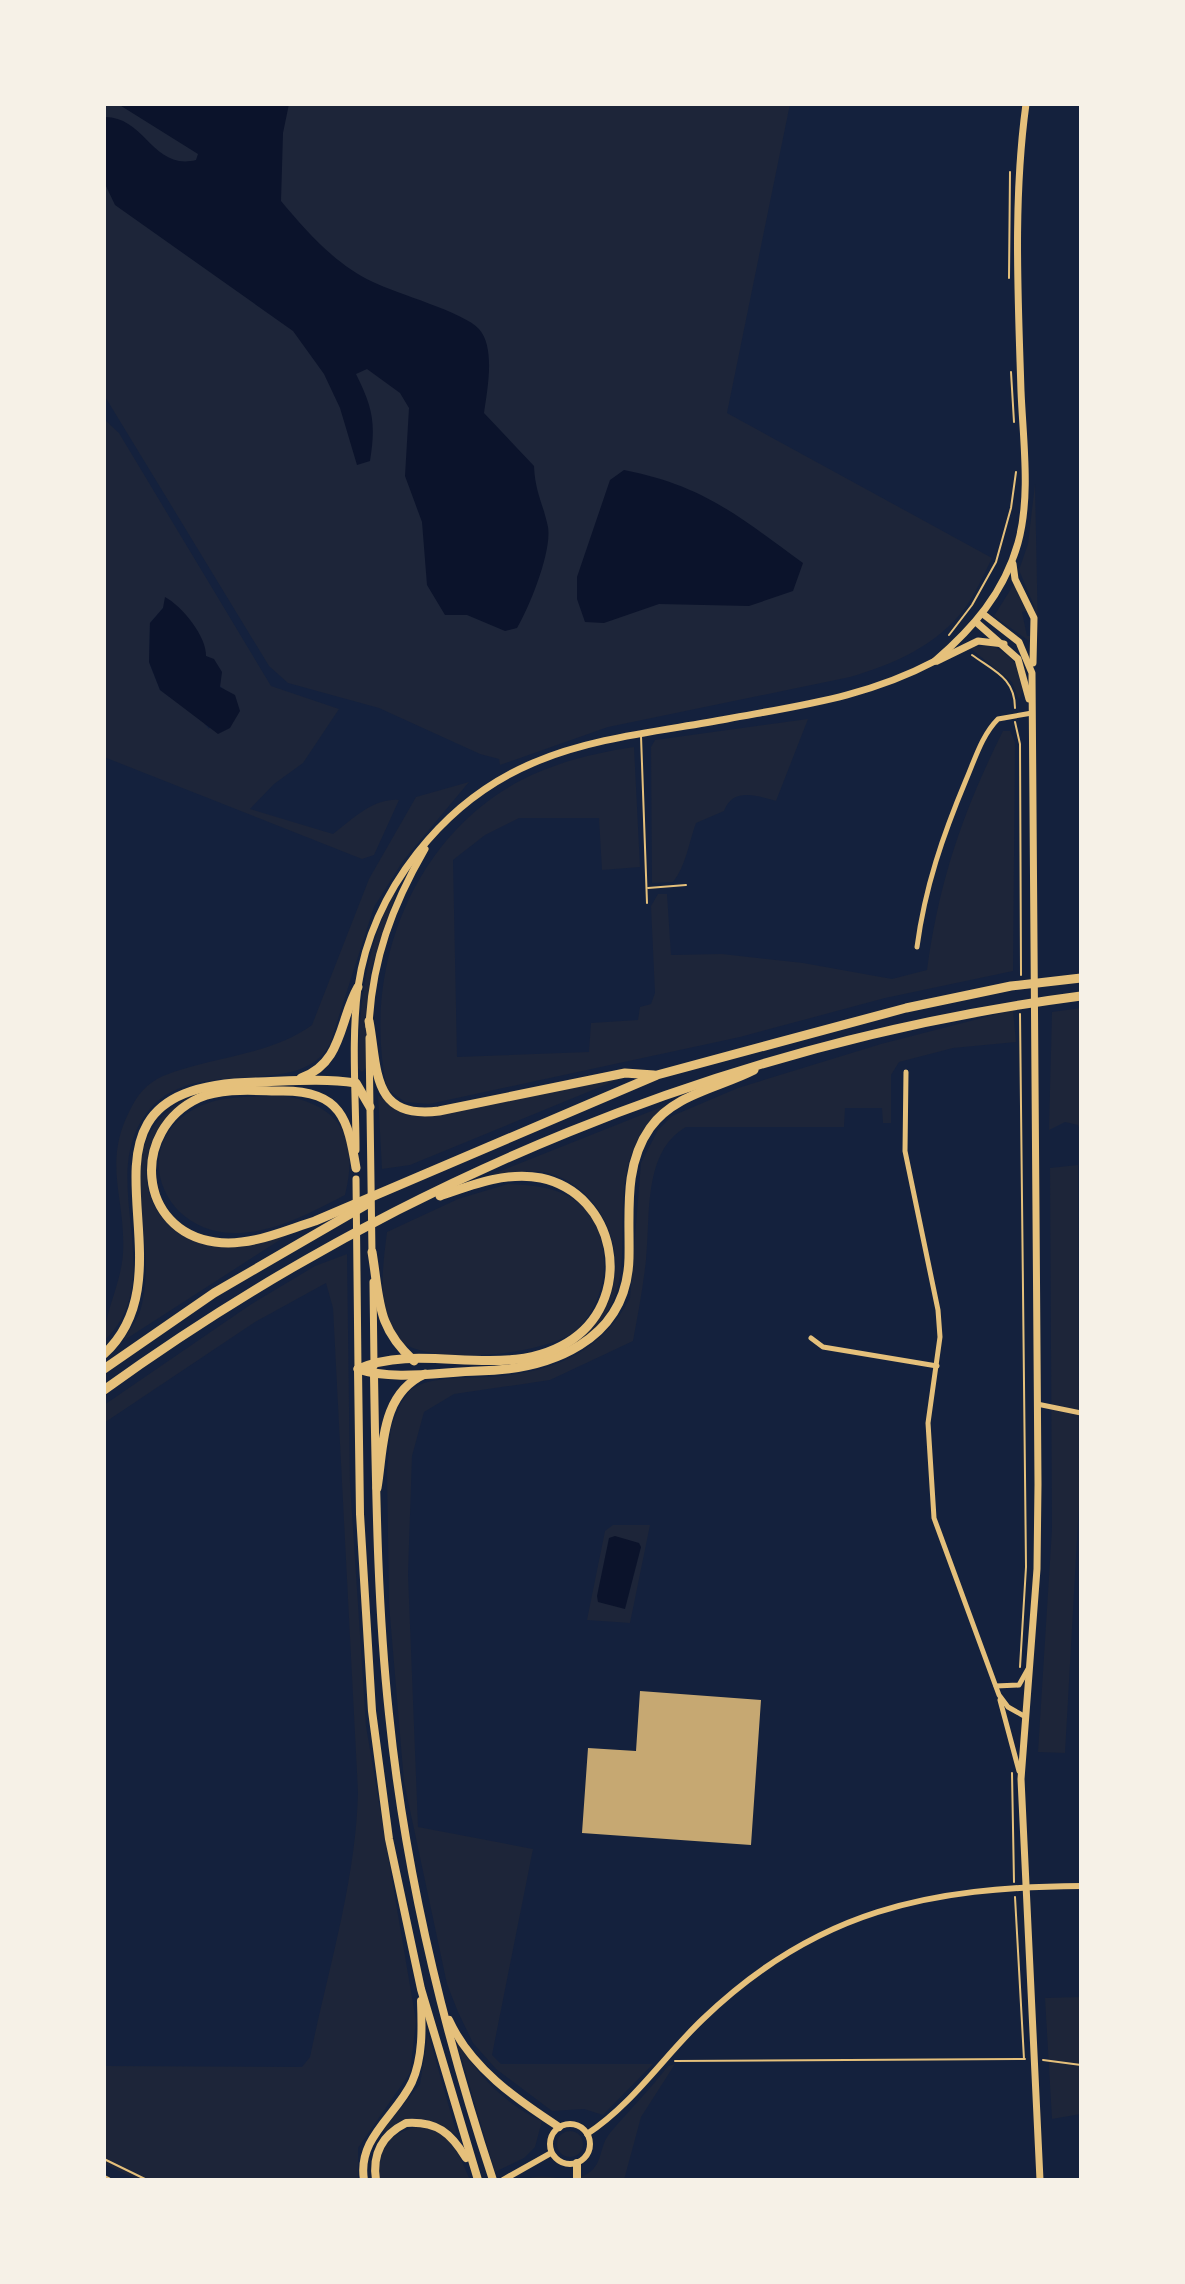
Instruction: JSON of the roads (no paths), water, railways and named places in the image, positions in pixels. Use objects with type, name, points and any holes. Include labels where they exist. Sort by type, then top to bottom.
[{"type":"highway","points":[[356,1173],[351,1132],[337,1107],[319,1096],[289,1091],[221,1092],[185,1106],[171,1115],[160,1132],[152,1150],[150,1168],[159,1203],[171,1218],[198,1237],[228,1243],[263,1238],[315,1221],[657,1075],[906,1008],[1011,986],[1081,978]]},
{"type":"highway","points":[[289,1081],[310,1075],[336,1049],[358,987]]},
{"type":"highway","points":[[104,1390],[234,1300],[390,1215],[508,1157],[583,1125],[660,1095],[777,1059],[932,1020],[1081,996]]},
{"type":"highway","points":[[369,1021],[378,1082],[390,1100],[409,1111],[439,1111],[625,1073],[657,1075]]},
{"type":"highway","points":[[358,1369],[374,1375],[527,1367],[567,1355],[596,1335],[620,1301],[626,1282],[630,1181],[636,1155],[650,1127],[682,1101],[777,1059]]},
{"type":"highway","points":[[104,1354],[124,1331],[138,1301],[142,1258],[134,1171],[146,1129],[158,1111],[196,1089],[223,1083],[289,1081],[356,1083],[370,1107]]},
{"type":"highway","points":[[358,1369],[374,1362],[512,1359],[541,1354],[569,1342],[591,1323],[603,1302],[611,1275],[610,1249],[603,1227],[586,1203],[561,1185],[541,1178],[501,1178],[468,1186],[390,1215]]},
{"type":"highway","points":[[104,1369],[214,1293],[407,1181]]},
{"type":"highway","points":[[372,1252],[386,1327],[393,1342],[414,1361]]},
{"type":"highway","points":[[358,1369],[360,1514],[372,1711],[389,1839],[421,1989],[476,2176]]},
{"type":"highway","points":[[377,1488],[384,1430],[391,1411],[407,1386],[432,1372]]},
{"type":"highway","points":[[374,1375],[388,1713],[399,1794],[435,1981],[465,2094],[493,2180]]},
{"type":"highway","points":[[435,1981],[451,2023],[467,2052],[487,2074],[559,2127]]},
{"type":"highway","points":[[364,2180],[367,2146],[413,2078],[422,2033],[421,1989]]},
{"type":"highway","points":[[376,2180],[376,2153],[386,2137],[406,2123],[431,2123],[445,2130],[476,2176]]},
{"type":"highway","points":[[577,2163],[577,2180]]},
{"type":"main road","points":[[935,661],[983,614],[1013,557],[1023,512],[1017,244],[1026,104]]},
{"type":"main road","points":[[1013,557],[1015,579],[1034,618],[1037,1569],[1021,1779],[1040,2180]]},
{"type":"main road","points":[[983,614],[1019,642],[1032,673]]},
{"type":"main road","points":[[976,622],[1006,645],[1021,666],[1032,713]]},
{"type":"main road","points":[[358,1369],[358,987],[381,910],[398,878],[430,840],[479,795],[533,763],[587,745],[848,698],[905,677],[978,641],[1006,645]]},
{"type":"main road","points":[[374,1375],[369,1021],[373,979],[390,914],[430,840]]},
{"type":"street","points":[[917,947],[922,907],[944,834],[992,726],[1006,715],[1032,713]]},
{"type":"street","points":[[906,1072],[905,1151],[938,1310],[937,1366],[928,1423],[934,1518],[999,1695],[1015,1746],[1021,1779]]},
{"type":"street","points":[[811,1338],[823,1347],[937,1366]]},
{"type":"street","points":[[1037,1404],[1081,1413]]},
{"type":"street","points":[[995,1686],[1019,1685],[1028,1669]]},
{"type":"street","points":[[999,1695],[1008,1707],[1024,1716]]},
{"type":"street","points":[[587,2134],[628,2101],[662,2061],[729,1994],[775,1960],[823,1932],[868,1914],[932,1896],[1015,1887],[1081,1886]]},
{"type":"street","points":[[578,2125],[587,2134],[587,2154],[577,2163],[565,2164],[551,2153],[551,2136],[559,2127],[578,2125]]},
{"type":"street","points":[[504,2179],[551,2153]]},
{"type":"lane","points":[[641,735],[647,903]]},
{"type":"lane","points":[[647,888],[686,885]]}]
